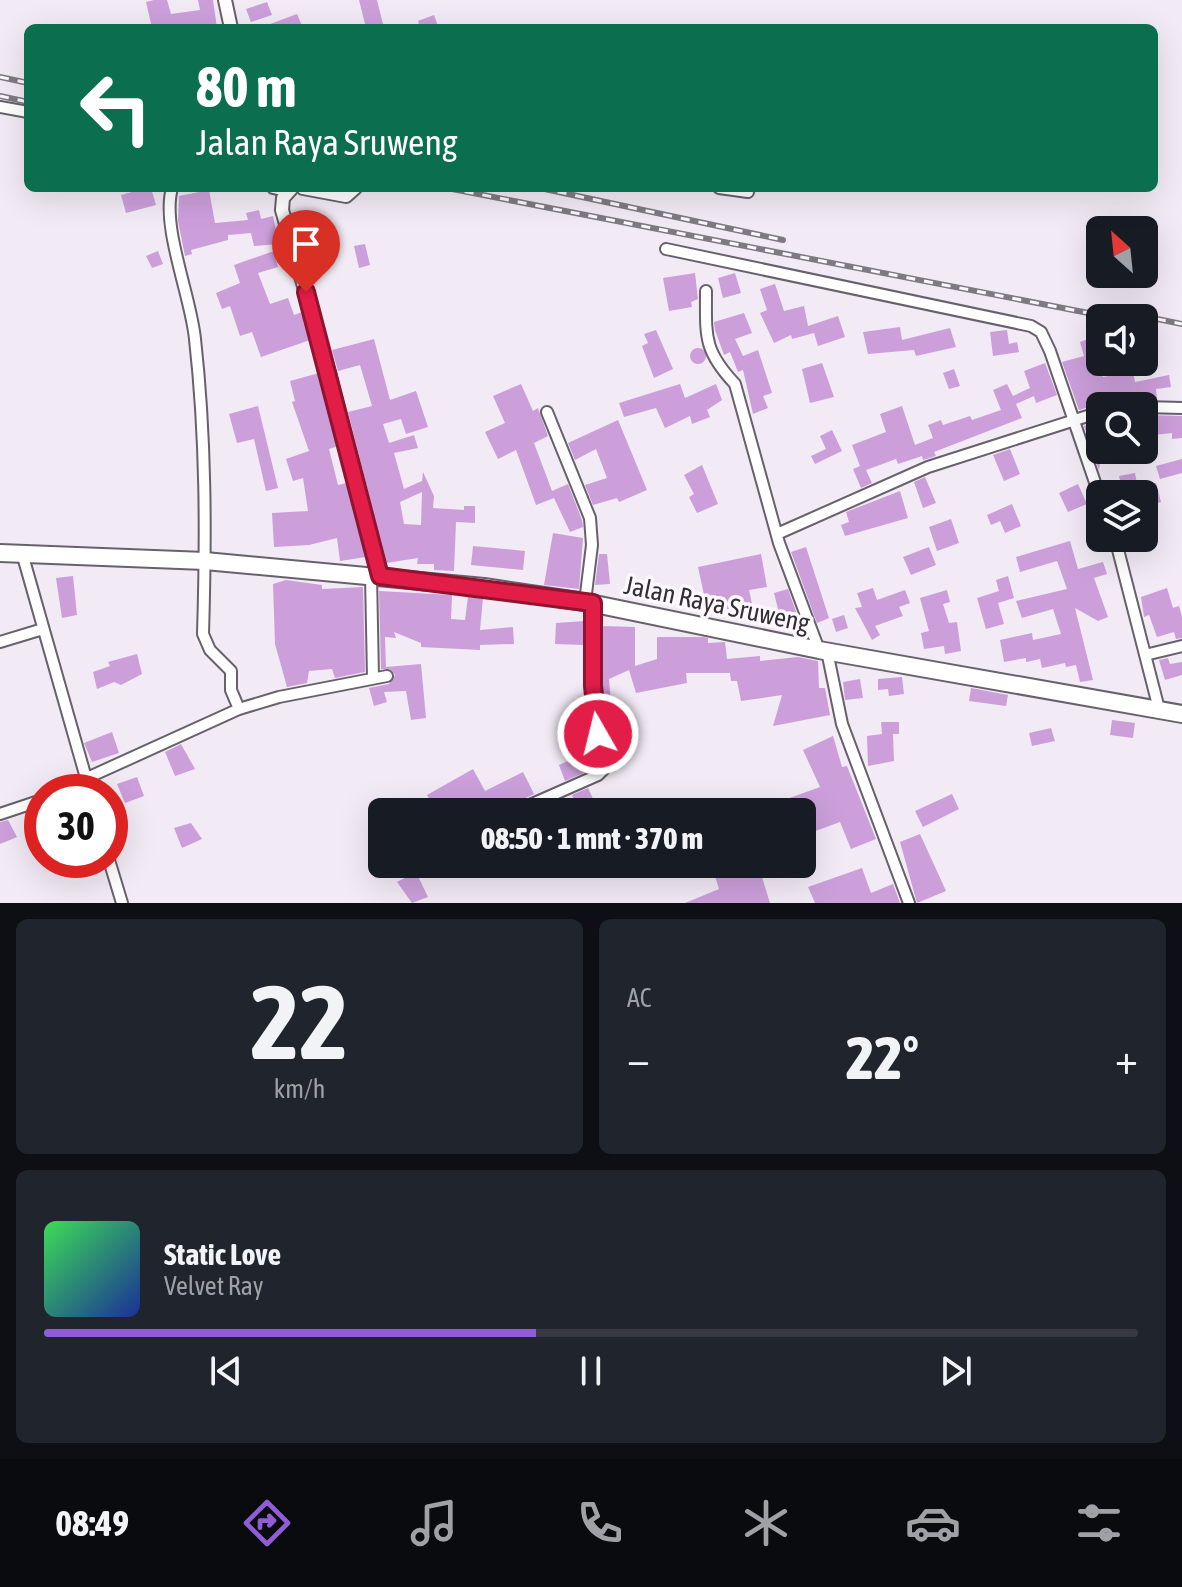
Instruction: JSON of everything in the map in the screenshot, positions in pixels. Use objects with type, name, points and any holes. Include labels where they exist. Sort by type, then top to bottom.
[{"type":"highway","name":"Jalan Raya Sruweng","points":[[0,553],[205,561],[376,576],[589,602],[823,650],[1182,714]]},
{"type":"street","points":[[225,0],[230,24]]},
{"type":"street","points":[[0,107],[24,111]]},
{"type":"street","points":[[171,192],[168,211],[195,336],[206,483],[203,634],[210,650],[231,671],[231,690],[239,709]]},
{"type":"street","points":[[284,192],[282,210],[329,373],[376,576],[373,678]]},
{"type":"street","points":[[324,192],[346,196],[350,192]]},
{"type":"street","points":[[666,249],[1031,326],[1041,332],[1050,351],[1094,480]]},
{"type":"street","points":[[706,291],[704,328],[718,368],[735,384],[777,534],[823,650],[842,724],[909,903]]},
{"type":"street","points":[[1158,407],[1182,408]]},
{"type":"street","points":[[546,798],[598,775],[604,769],[594,710],[589,602],[590,518],[547,412]]},
{"type":"street","points":[[777,534],[928,467],[1086,416]]},
{"type":"street","points":[[1120,552],[1159,709]]},
{"type":"street","points":[[22,553],[85,774]]},
{"type":"street","points":[[0,642],[43,629]]},
{"type":"street","points":[[1145,655],[1182,646]]},
{"type":"street","points":[[110,774],[239,709],[279,697],[387,676]]},
{"type":"street","points":[[0,814],[24,806]]},
{"type":"street","points":[[114,878],[122,903]]},
{"type":"building","points":[[167,0],[171,14],[200,10],[198,0],[213,0],[216,24],[151,24],[146,2]]},
{"type":"building","points":[[359,0],[377,0],[383,24],[365,24]]},
{"type":"building","points":[[267,2],[272,15],[251,22],[246,9]]},
{"type":"building","points":[[297,14],[301,24],[270,24]]},
{"type":"building","points":[[434,15],[437,24],[419,24],[418,21]]},
{"type":"building","points":[[152,192],[156,205],[126,213],[121,195]]},
{"type":"building","points":[[209,192],[215,223],[248,220],[246,213],[259,210],[261,219],[273,216],[279,244],[254,246],[251,233],[228,235],[228,240],[191,250],[192,254],[185,256],[178,221],[179,196]]},
{"type":"building","points":[[365,244],[370,265],[359,268],[354,246]]},
{"type":"building","points":[[158,251],[163,264],[152,268],[146,256]]},
{"type":"building","points":[[274,251],[278,267],[258,273],[270,304],[288,298],[294,315],[302,312],[310,340],[261,357],[252,332],[240,336],[230,306],[222,309],[216,293],[240,283],[234,265]]},
{"type":"building","points":[[695,273],[698,299],[691,302],[692,307],[669,311],[663,278]]},
{"type":"building","points":[[735,273],[741,293],[723,298],[718,278]]},
{"type":"building","points":[[775,284],[784,311],[804,306],[808,326],[838,316],[845,337],[818,346],[814,333],[792,339],[791,335],[774,343],[760,313],[767,310],[760,289]]},
{"type":"building","points":[[744,313],[752,333],[735,339],[743,356],[758,350],[772,393],[763,396],[768,408],[753,414],[743,370],[738,372],[730,352],[724,355],[714,322]]},
{"type":"building","points":[[900,327],[902,340],[950,328],[956,347],[916,356],[914,350],[868,354],[863,332]]},
{"type":"building","points":[[656,330],[673,369],[654,378],[642,346],[648,343],[644,334]]},
{"type":"building","points":[[1007,330],[1009,344],[1017,342],[1019,352],[993,356],[990,332]]},
{"type":"building","points":[[374,339],[390,400],[416,391],[428,427],[406,434],[401,419],[383,424],[389,443],[414,435],[418,448],[394,453],[404,489],[422,481],[423,472],[434,496],[433,508],[464,510],[464,506],[475,506],[475,523],[456,522],[454,571],[434,570],[434,564],[417,564],[418,558],[386,563],[348,412],[372,406],[360,365],[338,371],[332,350]],"holes":[[[422,492],[421,525],[404,524],[400,502]]]},
{"type":"building","points":[[1086,340],[1086,376],[1134,376],[1135,382],[1169,375],[1171,387],[1156,389],[1156,392],[1086,392],[1086,408],[1079,410],[1062,362],[1084,356],[1080,342]]},
{"type":"building","points":[[698,348],[704,350],[704,362],[698,364],[692,362],[690,356],[692,350]]},
{"type":"building","points":[[822,363],[834,397],[810,403],[802,369]]},
{"type":"building","points":[[1045,363],[1057,395],[1036,403],[1034,396],[1016,404],[1022,418],[934,452],[936,456],[923,460],[922,456],[898,464],[896,459],[866,470],[872,483],[861,488],[853,469],[860,466],[852,445],[886,432],[880,414],[902,406],[915,445],[933,438],[928,425],[941,420],[943,425],[970,416],[972,420],[1001,410],[993,390],[1007,384],[1013,396],[1030,388],[1024,371]]},
{"type":"building","points":[[954,369],[960,386],[949,389],[943,373]]},
{"type":"building","points":[[319,373],[338,446],[329,449],[338,485],[347,483],[366,557],[340,561],[337,538],[309,545],[274,547],[272,513],[308,511],[303,478],[293,481],[286,459],[309,451],[292,402],[295,401],[290,381]]},
{"type":"building","points":[[521,384],[533,411],[538,408],[548,436],[534,443],[552,491],[568,484],[582,520],[583,527],[570,532],[554,498],[536,505],[516,450],[498,459],[485,432],[505,423],[493,396]]},
{"type":"building","points":[[680,384],[685,398],[716,384],[722,400],[707,410],[710,417],[692,424],[690,416],[665,428],[656,408],[624,417],[619,403]]},
{"type":"building","points":[[258,406],[278,488],[266,491],[254,439],[237,443],[229,414]]},
{"type":"building","points":[[1158,415],[1182,416],[1182,438],[1172,439],[1172,433],[1158,434]]},
{"type":"building","points":[[618,420],[647,490],[619,502],[617,498],[593,505],[585,485],[607,478],[596,449],[575,460],[568,443]]},
{"type":"building","points":[[832,430],[842,451],[815,464],[811,456],[826,449],[820,436]]},
{"type":"building","points":[[1010,449],[1020,474],[1004,481],[993,455]]},
{"type":"building","points":[[1182,459],[1182,473],[1160,479],[1156,466]]},
{"type":"building","points":[[702,465],[718,504],[697,513],[689,497],[694,494],[684,475]]},
{"type":"building","points":[[1135,473],[1136,480],[1120,480],[1119,476]]},
{"type":"building","points":[[925,477],[936,503],[923,508],[914,482]]},
{"type":"building","points":[[1078,484],[1086,504],[1068,512],[1059,493]]},
{"type":"building","points":[[900,491],[908,518],[845,536],[841,525],[849,522],[846,512]]},
{"type":"building","points":[[1012,504],[1021,526],[1005,533],[1000,521],[991,525],[987,515]]},
{"type":"building","points":[[951,519],[959,543],[937,551],[929,527]]},
{"type":"building","points":[[553,533],[583,538],[579,589],[544,585]]},
{"type":"building","points":[[1070,541],[1078,569],[1103,562],[1107,574],[1094,578],[1108,617],[1098,621],[1075,608],[1093,680],[1080,682],[1076,665],[1066,667],[1065,663],[1042,668],[1040,659],[1026,662],[1026,658],[1004,662],[1000,640],[1032,633],[1033,640],[1061,634],[1053,609],[1022,618],[1016,601],[1067,589],[1057,561],[1020,572],[1016,557]]},
{"type":"building","points":[[473,546],[525,551],[523,570],[471,565]]},
{"type":"building","points":[[806,547],[829,618],[817,623],[791,552]]},
{"type":"building","points":[[929,547],[936,565],[911,575],[903,557]]},
{"type":"building","points":[[599,554],[607,554],[610,584],[595,585]]},
{"type":"building","points":[[761,554],[767,587],[749,590],[752,604],[708,613],[698,567]]},
{"type":"building","points":[[73,576],[77,615],[62,618],[56,578]]},
{"type":"building","points":[[1008,576],[1014,598],[998,603],[1004,624],[986,629],[977,598],[999,591],[996,580]]},
{"type":"building","points":[[286,580],[322,585],[322,589],[363,587],[365,672],[335,678],[332,669],[309,671],[307,683],[287,687],[275,644],[273,584]]},
{"type":"building","points":[[873,588],[877,600],[905,590],[910,603],[899,607],[903,616],[875,626],[880,635],[872,640],[855,608],[862,607],[857,593]]},
{"type":"building","points":[[1167,588],[1173,608],[1179,606],[1182,638],[1176,639],[1174,632],[1157,637],[1149,615],[1144,617],[1141,597]]},
{"type":"building","points":[[788,589],[799,620],[782,625],[774,593]]},
{"type":"building","points":[[947,590],[950,602],[943,604],[949,623],[957,622],[961,651],[945,654],[944,646],[924,649],[921,633],[929,631],[920,598]]},
{"type":"building","points":[[379,591],[452,595],[451,619],[465,620],[468,597],[483,598],[480,630],[513,627],[514,644],[480,645],[480,650],[421,647],[421,643],[394,632],[396,638],[385,637],[386,667],[421,664],[426,718],[411,720],[406,691],[384,692],[387,702],[374,706],[369,688],[389,684],[395,675],[390,669],[381,669]]},
{"type":"building","points":[[844,615],[848,628],[836,632],[832,619]]},
{"type":"building","points":[[585,621],[585,645],[555,644],[556,623]]},
{"type":"building","points":[[601,626],[635,627],[635,666],[657,659],[657,637],[703,637],[708,638],[708,643],[725,642],[727,659],[760,656],[760,661],[798,657],[818,661],[819,688],[825,688],[830,715],[773,726],[782,695],[741,701],[737,681],[731,681],[730,673],[686,673],[687,683],[636,693],[629,670],[609,679],[612,715],[603,716]]},
{"type":"building","points":[[137,654],[142,674],[121,685],[114,682],[97,689],[93,672],[110,666],[108,662]]},
{"type":"building","points":[[1168,658],[1170,664],[1182,662],[1182,675],[1165,680],[1159,660]]},
{"type":"building","points":[[902,677],[904,694],[889,696],[888,689],[878,690],[878,679]]},
{"type":"building","points":[[860,679],[863,698],[845,700],[843,682]]},
{"type":"building","points":[[971,688],[1008,695],[1006,706],[969,701]]},
{"type":"building","points":[[1112,720],[1135,723],[1133,738],[1110,735]]},
{"type":"building","points":[[881,722],[899,722],[899,734],[893,734],[894,761],[868,766],[867,736],[882,734]]},
{"type":"building","points":[[1051,728],[1055,741],[1032,746],[1029,733]]},
{"type":"building","points":[[112,732],[119,753],[92,762],[84,743]]},
{"type":"building","points":[[590,732],[594,755],[581,758],[586,772],[565,781],[559,765],[568,761],[565,750],[579,746],[576,735]]},
{"type":"building","points":[[833,736],[842,767],[847,766],[876,839],[851,849],[840,822],[816,831],[816,798],[790,798],[820,787],[803,750]]},
{"type":"building","points":[[181,744],[195,769],[175,776],[165,752]]},
{"type":"building","points":[[473,769],[485,791],[523,772],[534,794],[526,798],[429,798],[427,795]]},
{"type":"building","points":[[137,777],[144,796],[128,802],[128,780]]},
{"type":"building","points":[[588,788],[593,798],[573,798],[572,795]]},
{"type":"building","points":[[952,794],[959,809],[923,827],[915,811]]},
{"type":"building","points":[[8,820],[17,837],[0,844],[0,822]]},
{"type":"building","points":[[191,823],[202,839],[182,848],[174,828]]},
{"type":"building","points":[[920,834],[946,891],[917,903],[900,842]]},
{"type":"building","points":[[862,868],[871,893],[893,884],[900,903],[815,903],[808,887]]},
{"type":"building","points":[[405,878],[419,878],[428,897],[412,903],[397,882]]},
{"type":"building","points":[[716,878],[762,878],[770,903],[685,903],[719,889]]},
{"type":"railway","points":[[0,77],[24,82]]},
{"type":"railway","points":[[0,96],[24,101]]},
{"type":"railway","points":[[468,192],[1086,313]]},
{"type":"railway","points":[[559,192],[783,240]]},
{"type":"railway","points":[[1158,319],[1182,324]]},
{"type":"route","points":[[306,292],[380,576],[593,603],[591,652],[598,734]]}]
